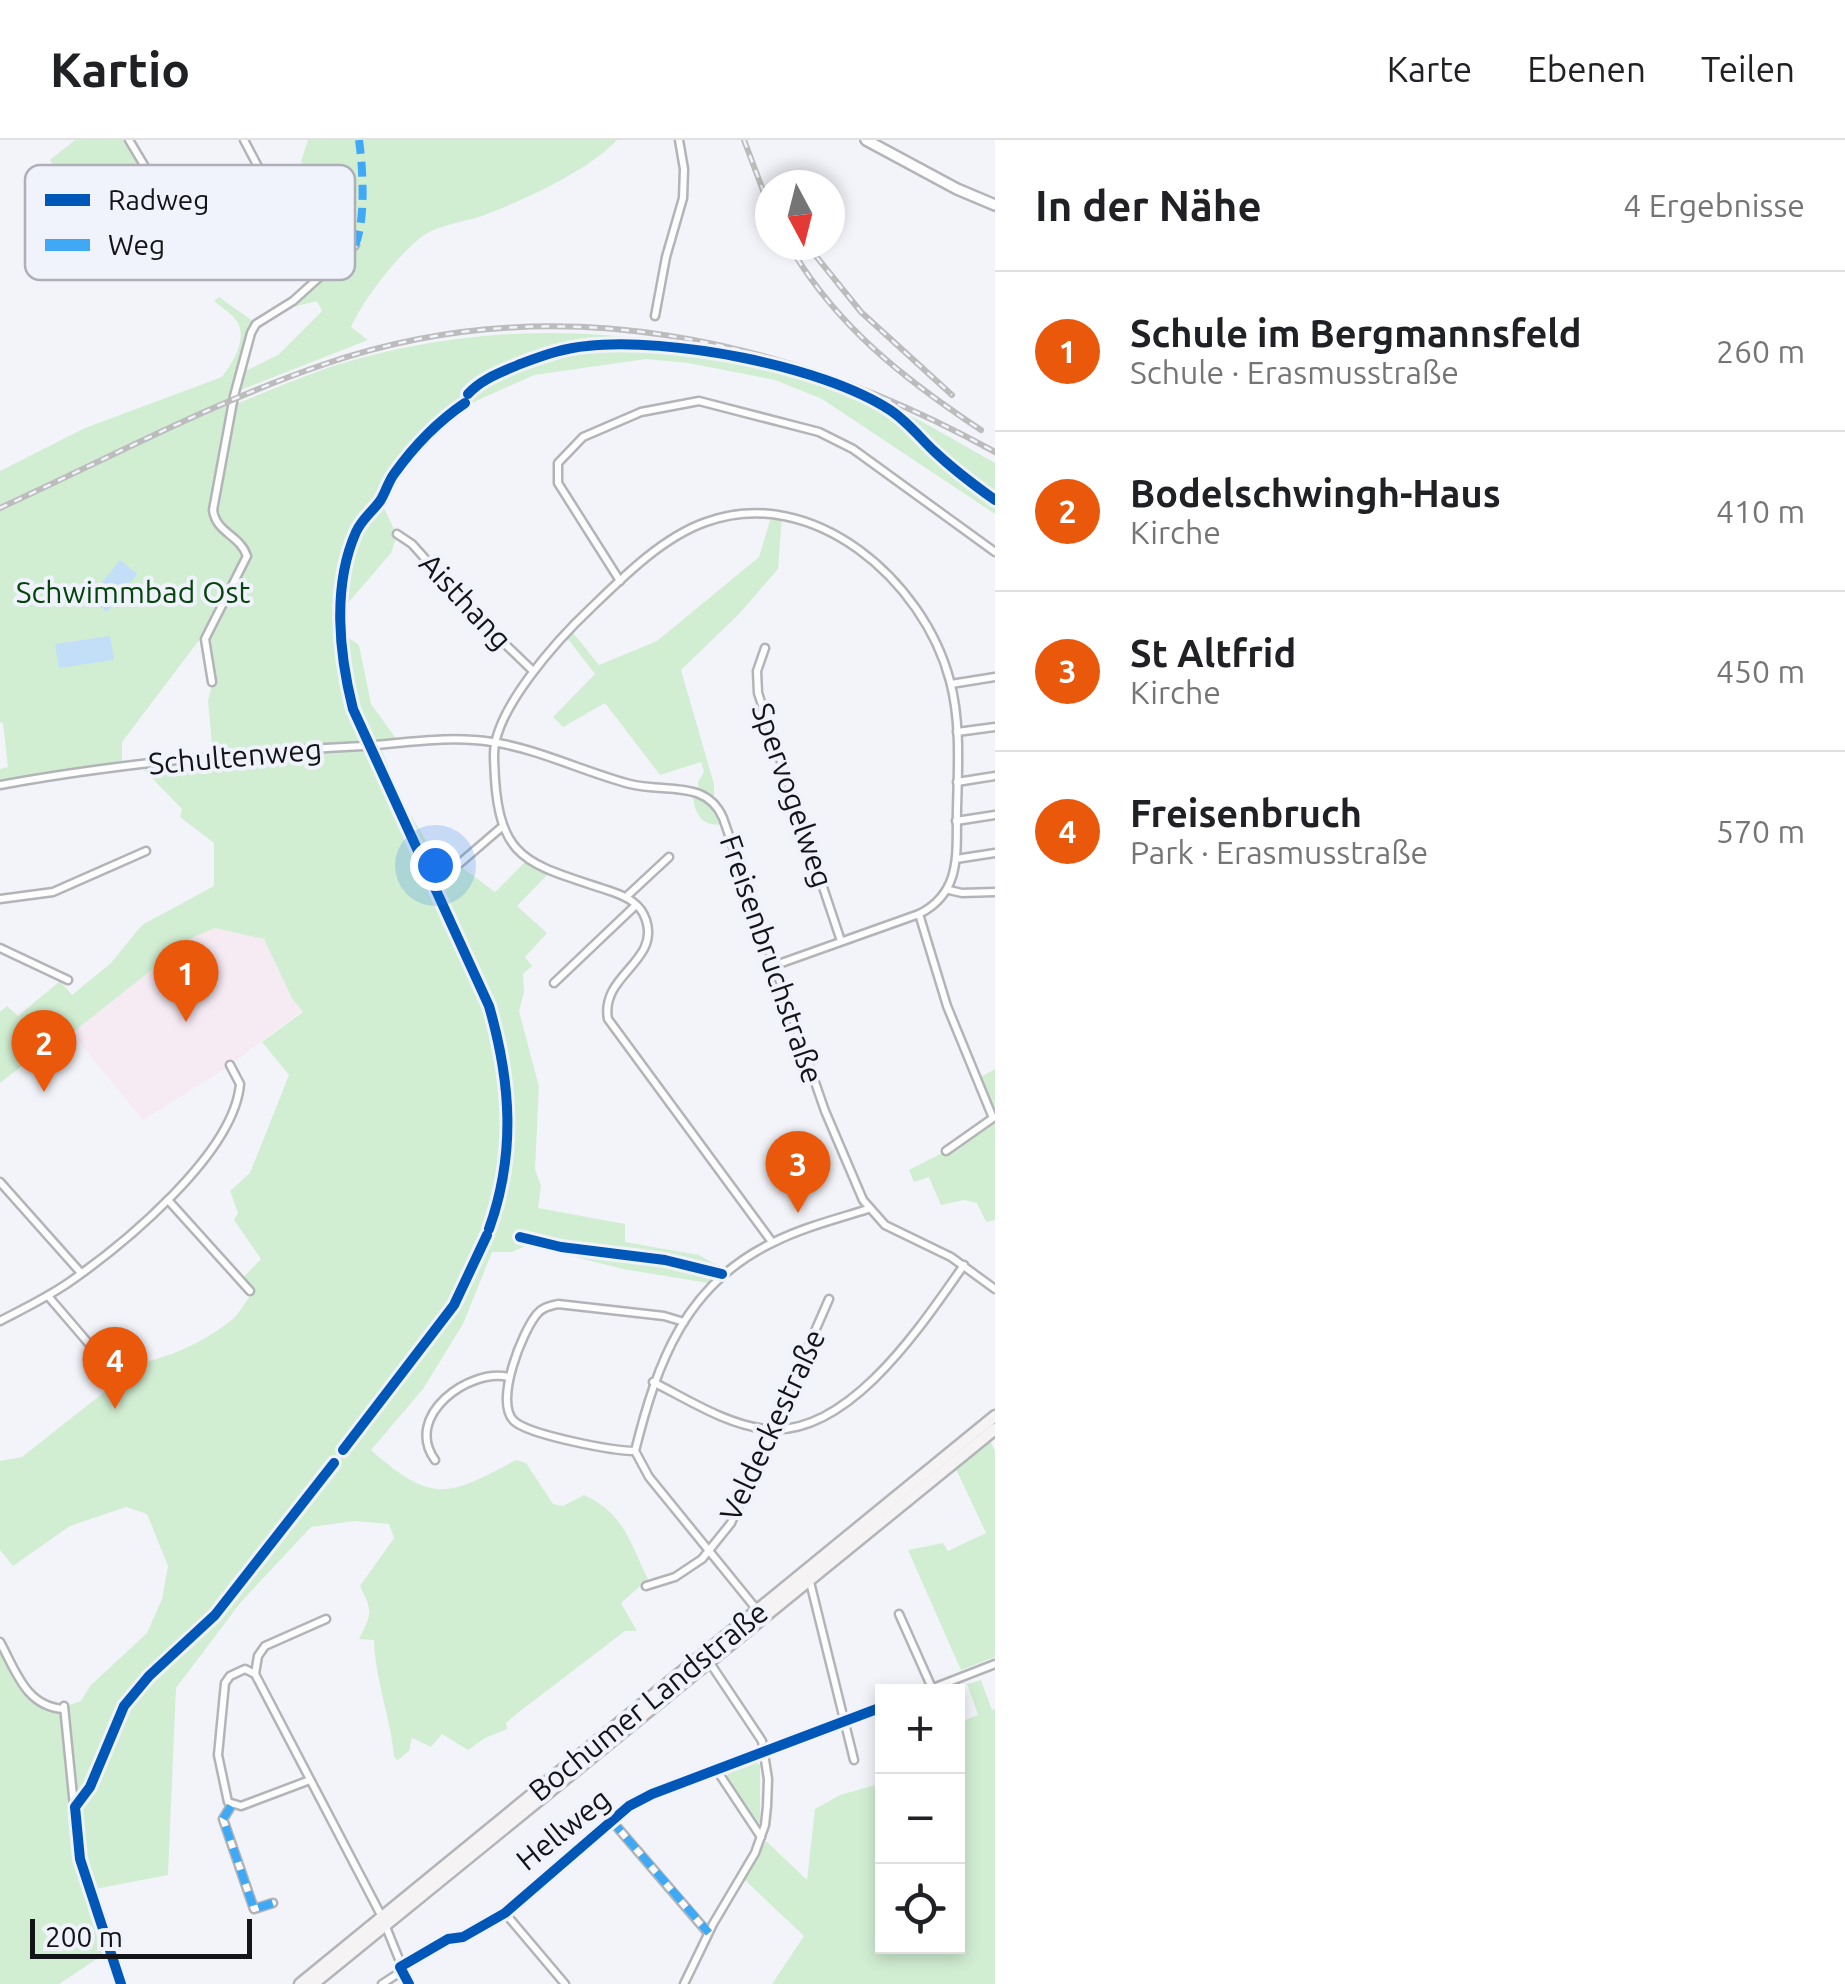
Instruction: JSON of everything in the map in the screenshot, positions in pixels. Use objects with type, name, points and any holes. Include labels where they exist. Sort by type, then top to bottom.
[{"type":"main road","name":"Bochumer Landstraße","points":[[707,1658],[758,1611],[995,1416]]},
{"type":"main road","name":"Bochumer Landstraße","points":[[300,1984],[384,1921],[707,1658],[810,1581],[995,1429]]},
{"type":"main road","name":"Bochumer Landstraße","points":[[314,1984],[384,1921]]},
{"type":"street","points":[[129,140],[144,165]]},
{"type":"street","points":[[244,140],[257,165]]},
{"type":"street","points":[[655,316],[666,256],[683,198],[679,140]]},
{"type":"street","points":[[866,140],[995,205]]},
{"type":"street","points":[[212,682],[205,638],[247,556],[242,544],[218,525],[214,510],[234,396],[256,324],[294,301],[315,280]]},
{"type":"street","points":[[620,580],[560,488],[558,463],[576,441],[610,422],[689,401],[716,403],[830,436],[864,456],[995,552]]},
{"type":"street","points":[[772,1242],[684,1118],[610,1024],[608,994],[647,944],[647,922],[636,904],[625,897],[536,866],[517,851],[503,826],[494,758],[495,742],[534,670],[620,580],[704,522],[756,512],[797,518],[834,533],[887,575],[927,624],[951,684],[956,732],[956,859],[948,890],[919,914],[773,966]]},
{"type":"street","name":"Aisthang","points":[[398,534],[534,670]]},
{"type":"street","name":"Spervogelweg","points":[[765,648],[756,671],[758,693],[841,941]]},
{"type":"street","points":[[951,684],[995,678]]},
{"type":"street","points":[[956,732],[995,727]]},
{"type":"street","name":"Schultenweg","points":[[0,785],[237,752],[453,740],[495,742],[628,783],[704,794]]},
{"type":"street","points":[[957,782],[995,776]]},
{"type":"street","name":"Freisenbruchstraße","points":[[704,794],[717,805],[723,818],[830,1126],[868,1209]]},
{"type":"street","points":[[956,821],[995,815]]},
{"type":"street","points":[[460,862],[503,826]]},
{"type":"street","points":[[0,899],[54,892],[146,852]]},
{"type":"street","points":[[956,859],[995,853]]},
{"type":"street","points":[[625,897],[669,857]]},
{"type":"street","points":[[948,890],[962,894],[995,892]]},
{"type":"street","points":[[554,982],[636,904]]},
{"type":"street","points":[[919,914],[947,1006],[993,1118],[946,1151]]},
{"type":"street","points":[[0,948],[68,980]]},
{"type":"street","points":[[0,1320],[81,1274],[168,1200],[216,1142],[231,1116],[240,1084],[230,1065]]},
{"type":"street","points":[[0,1182],[81,1274]]},
{"type":"street","points":[[168,1200],[250,1291]]},
{"type":"street","points":[[758,1611],[650,1477],[635,1451],[653,1382],[684,1322],[721,1276],[772,1242],[868,1209],[885,1225],[964,1265],[995,1290]]},
{"type":"street","points":[[653,1382],[716,1412],[771,1430],[799,1426],[826,1414],[881,1374],[908,1344],[964,1265]]},
{"type":"street","points":[[48,1296],[114,1373],[119,1376],[141,1357]]},
{"type":"street","name":"Veldeckestraße","points":[[646,1586],[675,1576],[702,1558],[736,1514],[828,1299]]},
{"type":"street","points":[[635,1451],[595,1447],[522,1426],[506,1408],[508,1377],[532,1321],[544,1307],[558,1304],[664,1316],[684,1322]]},
{"type":"street","points":[[436,1460],[430,1454],[428,1428],[438,1404],[448,1394],[489,1377],[508,1377]]},
{"type":"street","points":[[810,1581],[854,1760]]},
{"type":"street","points":[[899,1614],[925,1684]]},
{"type":"street","points":[[254,1674],[265,1646],[326,1619]]},
{"type":"street","points":[[0,1642],[29,1694],[46,1706],[64,1707],[80,1856],[121,1984]]},
{"type":"street","points":[[684,1984],[761,1837],[768,1779],[757,1730],[707,1658]]},
{"type":"street","points":[[943,1684],[995,1664]]},
{"type":"street","points":[[232,1806],[218,1763],[226,1683],[239,1670],[246,1669],[254,1674],[384,1921],[409,1984]]},
{"type":"street","name":"Hellweg","points":[[382,1984],[448,1939],[463,1936],[505,1913],[629,1806],[875,1710]]},
{"type":"street","points":[[716,1769],[761,1837]]},
{"type":"street","points":[[232,1806],[310,1780]]},
{"type":"street","points":[[232,1806],[223,1820],[254,1909],[273,1902]]},
{"type":"street","points":[[611,1820],[708,1933]]},
{"type":"street","points":[[505,1913],[564,1984]]},
{"type":"shaded area","points":[[215,928],[264,939],[302,1011],[228,1067],[143,1120],[72,1033],[192,938]]},
{"type":"green space","points":[[75,140],[123,140],[138,165],[54,165],[50,160]]},
{"type":"green space","points":[[308,140],[617,140],[589,163],[535,194],[429,232],[413,244],[373,291],[351,327],[368,340],[238,391],[243,372],[278,355],[322,311],[317,301],[281,310],[308,294],[306,280],[355,280],[355,165],[303,165],[301,161]]},
{"type":"green space","name":"Schwimmbad Ost","points":[[219,297],[257,324],[247,336],[233,414],[236,404],[311,374],[423,344],[553,333],[682,344],[810,376],[920,420],[995,463],[995,514],[822,399],[775,380],[646,359],[534,375],[476,401],[434,432],[429,429],[371,508],[381,502],[397,535],[391,553],[348,603],[347,637],[359,645],[371,704],[400,744],[380,745],[400,797],[447,876],[459,865],[495,892],[527,860],[550,872],[517,906],[547,933],[525,957],[532,966],[523,974],[524,993],[519,1011],[539,1087],[535,1169],[541,1186],[538,1208],[625,1224],[625,1242],[699,1255],[727,1271],[714,1284],[623,1269],[528,1245],[512,1252],[492,1252],[463,1324],[423,1389],[371,1450],[425,1487],[441,1489],[473,1482],[516,1460],[526,1463],[553,1504],[563,1506],[584,1495],[597,1502],[617,1519],[648,1579],[621,1603],[637,1631],[625,1631],[519,1712],[506,1723],[507,1729],[468,1750],[442,1734],[431,1747],[412,1738],[409,1751],[398,1760],[394,1757],[374,1640],[359,1639],[369,1612],[360,1586],[394,1538],[389,1524],[354,1521],[311,1527],[241,1602],[176,1688],[168,1875],[90,1890],[107,1952],[59,1984],[0,1984],[0,1637],[21,1677],[37,1697],[66,1706],[81,1701],[90,1686],[147,1633],[162,1599],[168,1566],[147,1514],[126,1507],[70,1526],[13,1566],[0,1550],[0,1461],[22,1457],[141,1363],[178,1351],[213,1333],[234,1318],[253,1292],[243,1278],[261,1259],[234,1220],[238,1213],[230,1191],[250,1173],[289,1075],[262,1042],[303,1012],[292,998],[264,939],[215,928],[192,938],[72,1033],[59,1037],[0,1083],[0,1012],[7,1006],[18,1016],[60,981],[72,995],[111,963],[142,925],[214,886],[214,843],[180,817],[182,809],[144,770],[213,755],[208,701],[214,676],[209,635],[200,639],[122,742],[122,767],[0,785],[0,769],[8,767],[0,722],[0,471],[85,428],[222,377],[234,359],[241,337],[236,320],[214,301]]},
{"type":"green space","points":[[772,514],[782,515],[778,569],[739,614],[681,670],[714,784],[714,801],[725,823],[710,824],[700,818],[693,799],[693,791],[699,792],[698,782],[704,772],[701,762],[660,775],[605,703],[563,727],[553,717],[595,674],[564,634],[570,629],[599,665],[657,641],[759,557]]},
{"type":"green space","points":[[995,1069],[995,1220],[986,1222],[977,1203],[964,1200],[941,1205],[929,1177],[914,1182],[909,1170],[993,1119],[977,1079]]},
{"type":"green space","points":[[990,1441],[995,1451],[995,1657],[961,1670],[908,1550],[943,1543],[948,1551],[986,1533],[956,1469]]},
{"type":"green space","points":[[981,1680],[992,1710],[995,1709],[995,1984],[772,1984],[804,1936],[745,1880],[766,1841],[807,1880],[815,1809],[840,1795],[875,1785],[875,1954],[965,1954],[965,1720],[978,1715],[967,1684]]},
{"type":"green space","points":[[755,1762],[760,1765],[760,1822],[755,1823],[727,1780],[728,1772]]},
{"type":"water","points":[[120,560],[137,574],[107,612],[90,598]]},
{"type":"water","points":[[110,636],[114,660],[59,668],[55,644]]},
{"type":"railway","points":[[744,140],[755,170]]},
{"type":"railway","points":[[799,260],[828,301],[874,349],[981,430]]},
{"type":"railway","points":[[819,260],[861,312],[952,395]]},
{"type":"railway","points":[[0,508],[201,413],[283,379],[411,340],[498,328],[583,327],[669,336],[753,353],[835,379],[916,412],[995,452]]},
{"type":"marked path","points":[[355,245],[362,209],[359,140]]},
{"type":"marked path","points":[[231,1806],[223,1819],[254,1909],[273,1903]]},
{"type":"marked path","points":[[611,1820],[709,1933]]},
{"type":"cycle path","points":[[468,394],[485,380],[520,364],[578,347],[659,346],[743,358],[825,380],[890,410],[949,465],[995,500]]},
{"type":"cycle path","points":[[465,403],[410,454],[358,527],[343,575],[340,620],[353,709],[489,1006],[496,1034],[506,1090],[507,1146],[489,1229]]},
{"type":"cycle path","points":[[343,1450],[454,1305],[487,1235]]},
{"type":"cycle path","points":[[520,1237],[561,1247],[665,1260],[722,1274]]},
{"type":"cycle path","points":[[121,1984],[80,1859],[75,1807],[90,1787],[124,1706],[149,1676],[215,1615],[334,1463]]},
{"type":"cycle path","points":[[409,1984],[400,1967],[505,1913],[629,1806],[875,1710]]},
{"type":"place","name":"Schule im Bergmannsfeld","points":[[186,1022]]},
{"type":"place","name":"Bodelschwingh-Haus","points":[[44,1092]]},
{"type":"place","name":"St Altfrid","points":[[798,1213]]},
{"type":"place","name":"Freisenbruch","points":[[115,1409]]}]
